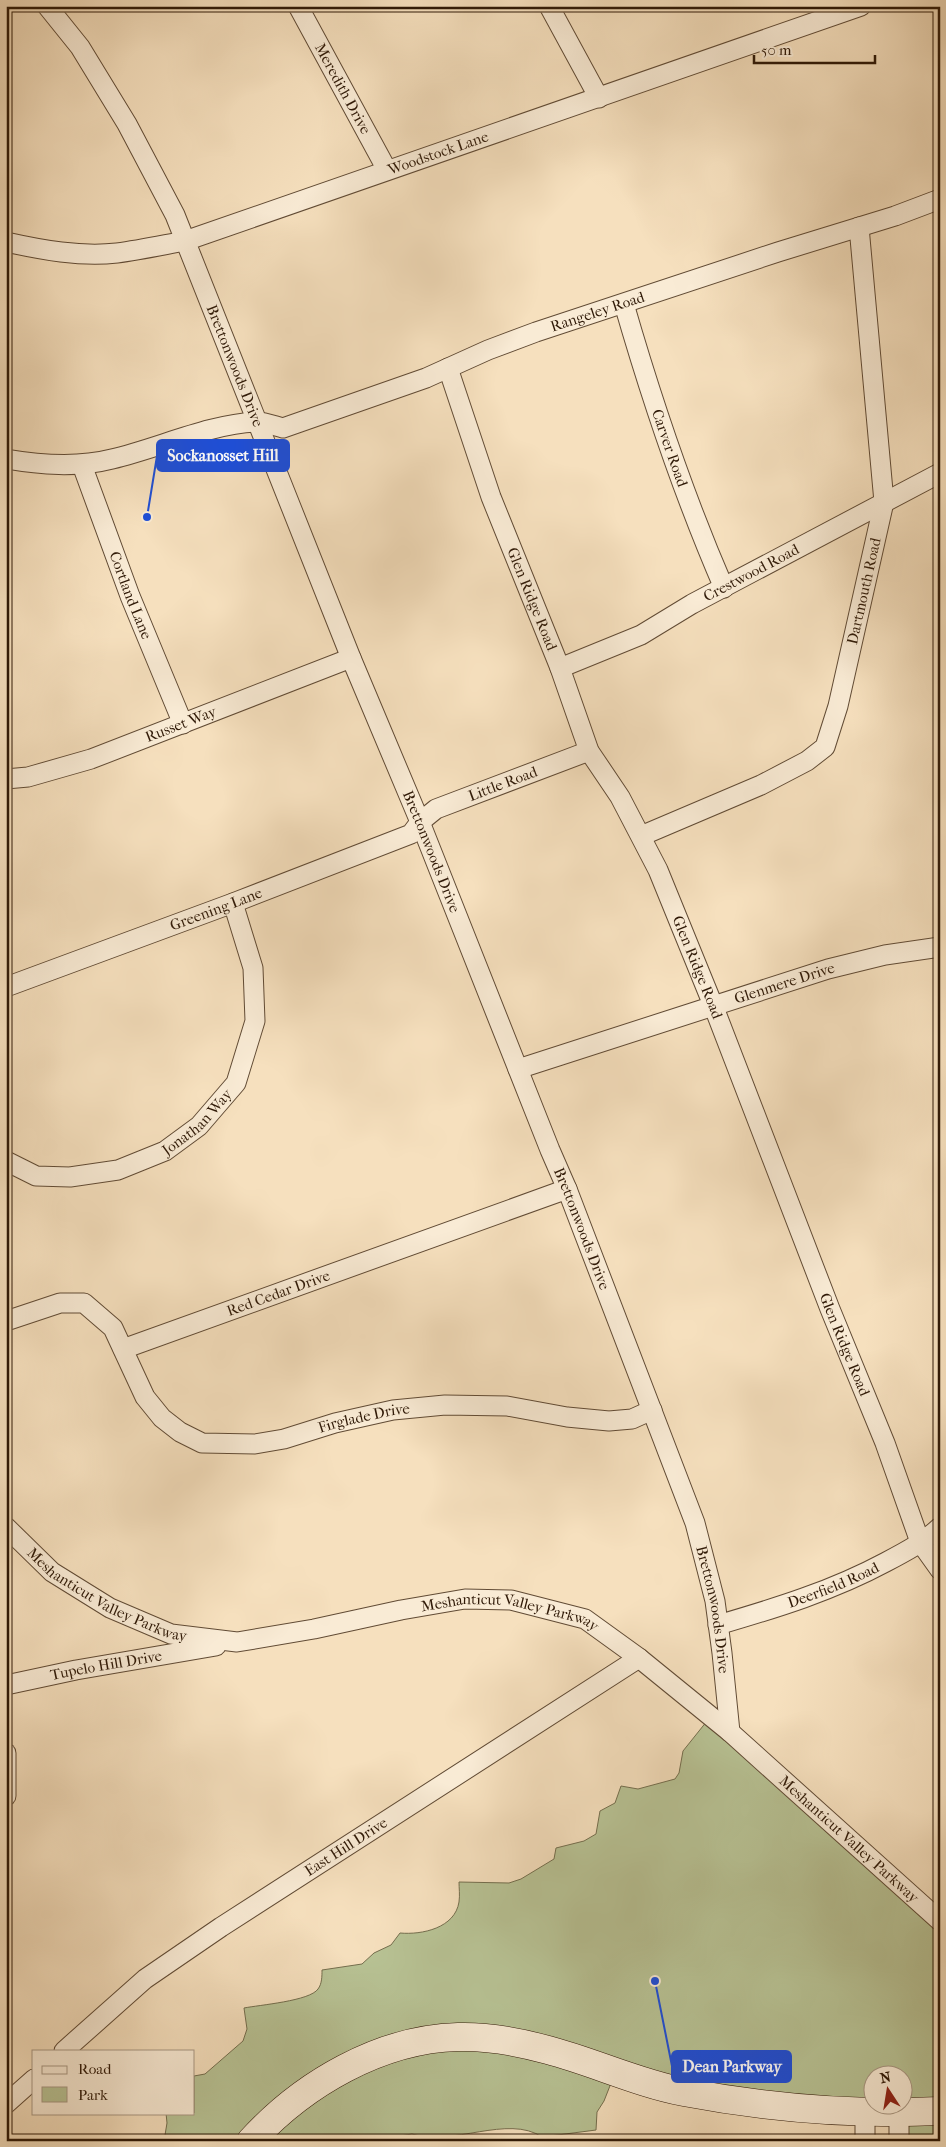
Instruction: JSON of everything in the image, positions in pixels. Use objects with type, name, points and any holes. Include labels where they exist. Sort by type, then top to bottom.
[{"type":"main road","points":[[251,2141],[286,2108],[342,2070],[366,2059],[420,2041],[457,2036],[500,2039],[548,2050],[624,2076],[684,2092],[754,2102],[864,2111]]},
{"type":"main road","points":[[914,2112],[940,2111]]},
{"type":"street","name":"Brettonwoods Drive","points":[[47,6],[80,47],[127,124],[175,215],[351,658],[420,822],[567,1189],[695,1523],[715,1601],[730,1732]]},
{"type":"street","name":"Meredith Drive","points":[[298,6],[387,170]]},
{"type":"street","points":[[549,6],[599,98]]},
{"type":"street","name":"Woodstock Lane","points":[[6,242],[41,250],[78,254],[116,253],[185,241],[599,98],[816,13],[861,6]]},
{"type":"street","name":"Rangeley Road","points":[[258,422],[283,428],[356,404],[536,332],[778,252],[896,216],[940,199]]},
{"type":"street","name":"Dartmouth Road","points":[[641,836],[761,785],[807,761],[825,747],[838,706],[884,502],[859,227]]},
{"type":"street","name":"Carver Road","points":[[624,304],[665,438],[702,537],[724,588]]},
{"type":"street","name":"Glen Ridge Road","points":[[448,368],[491,497],[560,668],[589,751],[620,797],[658,870],[713,1005],[823,1292],[885,1443],[920,1542],[940,1570]]},
{"type":"street","points":[[6,459],[35,464],[82,464],[112,460],[225,426],[258,422]]},
{"type":"street","name":"Cortland Lane","points":[[82,464],[130,596],[183,724]]},
{"type":"street","name":"Crestwood Road","points":[[560,668],[641,635],[724,588],[940,473]]},
{"type":"street","name":"Russet Way","points":[[6,779],[28,777],[90,760],[351,658]]},
{"type":"street","name":"Little Road","points":[[420,822],[436,809],[589,751]]},
{"type":"street","name":"Greening Lane","points":[[6,987],[233,904],[411,834],[420,822]]},
{"type":"street","name":"Jonathan Way","points":[[6,1161],[36,1176],[70,1178],[118,1170],[165,1151],[199,1126],[236,1083],[255,1021],[254,968],[233,904]]},
{"type":"street","name":"Glenmere Drive","points":[[518,1069],[828,969],[885,955],[940,947]]},
{"type":"street","name":"Red Cedar Drive","points":[[123,1349],[567,1189]]},
{"type":"street","points":[[6,1321],[60,1303],[84,1304],[113,1328],[123,1349]]},
{"type":"street","name":"Firglade Drive","points":[[123,1349],[146,1397],[162,1418],[180,1432],[202,1443],[245,1444],[270,1441],[393,1410],[445,1405],[507,1406],[568,1417],[609,1421],[632,1419],[652,1410]]},
{"type":"street","name":"Meshanticut Valley Parkway","points":[[6,1527],[52,1572],[110,1608],[171,1634],[237,1642],[465,1599],[512,1600],[585,1619],[639,1658],[730,1732],[940,1921]]},
{"type":"street","name":"Deerfield Road","points":[[718,1625],[784,1605],[851,1580],[920,1542],[940,1527]]},
{"type":"street","name":"Tupelo Hill Drive","points":[[6,1685],[76,1670],[237,1642]]},
{"type":"street","name":"East Hill Drive","points":[[65,2050],[153,1974],[220,1928],[639,1658]]},
{"type":"street","points":[[6,1753],[6,1796]]},
{"type":"street","points":[[6,2104],[32,2081]]},
{"type":"street","points":[[865,2114],[865,2141]]},
{"type":"street","points":[[898,2114],[899,2141]]},
{"type":"green space","points":[[711,1716],[940,1921],[940,2141],[899,2141],[899,2116],[886,2114],[914,2114],[914,2064],[864,2064],[864,2111],[615,2073],[604,2101],[597,2112],[596,2130],[542,2137],[528,2131],[496,2129],[444,2137],[412,2134],[387,2138],[382,2141],[164,2141],[167,2123],[166,2114],[195,2114],[195,2076],[205,2074],[243,2041],[247,2029],[244,2008],[305,1997],[318,1989],[322,1980],[322,1970],[362,1964],[374,1953],[391,1945],[400,1933],[418,1933],[444,1924],[456,1911],[459,1902],[459,1882],[509,1883],[521,1879],[554,1859],[556,1848],[584,1841],[596,1834],[600,1811],[615,1803],[621,1786],[638,1789],[675,1779],[679,1773],[683,1751]]},
{"type":"place","name":"Sockanosset Hill","points":[[147,517]]},
{"type":"place","name":"Dean Parkway","points":[[655,1981]]}]
